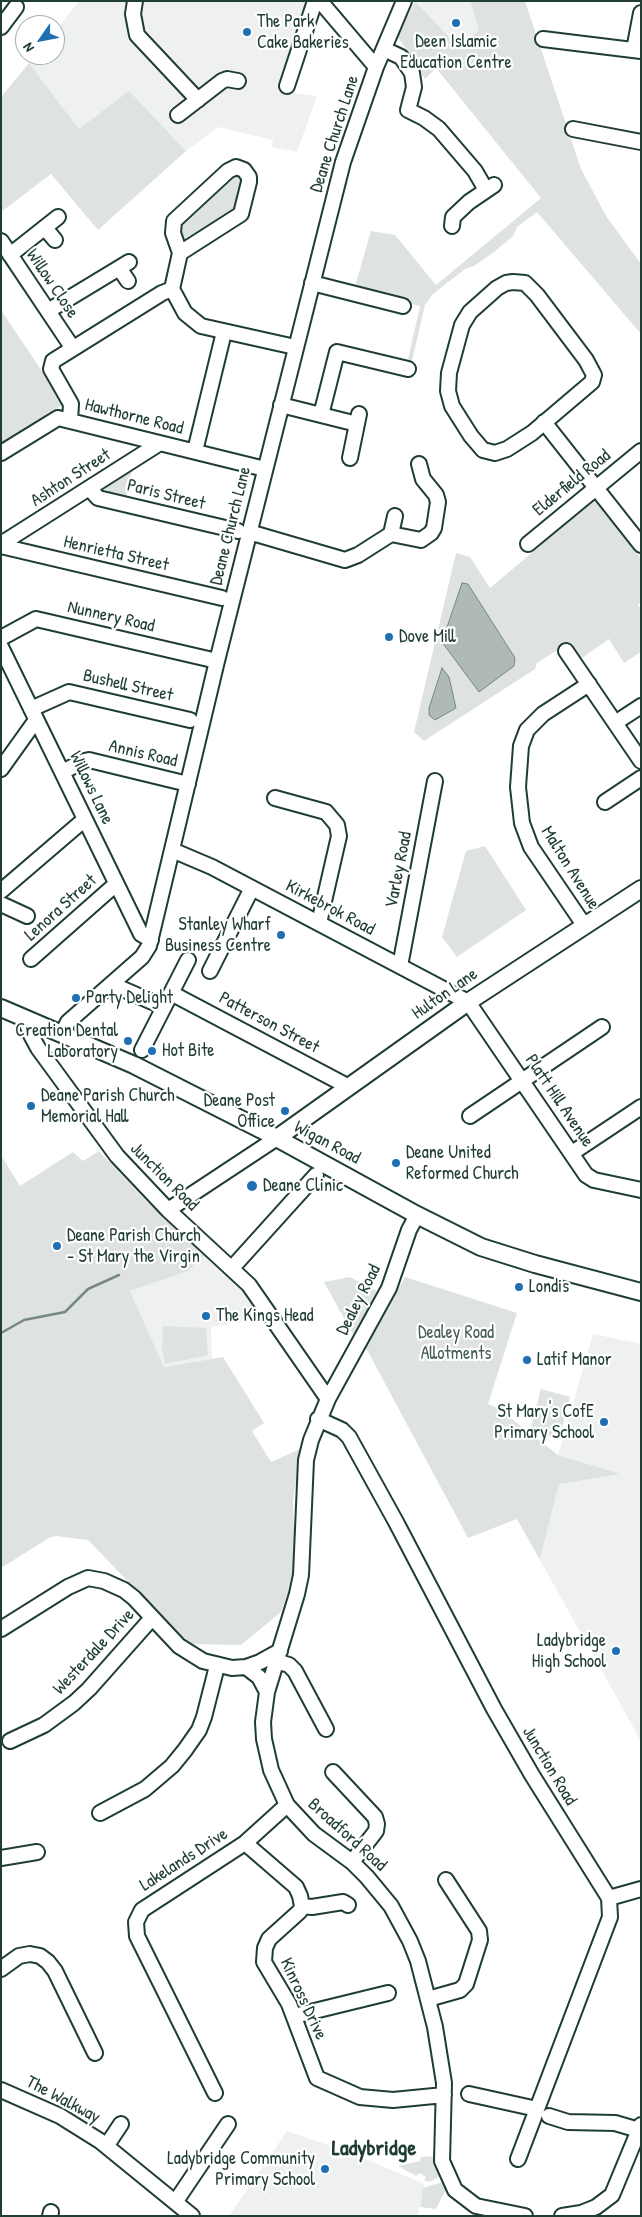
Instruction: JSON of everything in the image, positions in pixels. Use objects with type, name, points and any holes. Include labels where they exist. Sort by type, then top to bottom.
[{"type":"main road","name":"Hulton Lane","points":[[277,1138],[468,1002],[641,889]]},
{"type":"main road","name":"Wigan Road","points":[[1,1008],[134,1065],[277,1138],[417,1215],[490,1250],[641,1292]]},
{"type":"street","points":[[134,1],[133,14],[137,35],[198,100]]},
{"type":"street","points":[[287,86],[315,1]]},
{"type":"street","points":[[320,1],[376,67]]},
{"type":"street","name":"Deane Church Lane","points":[[62,1034],[68,1022],[145,954],[151,940],[217,660],[243,532],[265,468],[343,162],[376,67],[404,1]]},
{"type":"street","points":[[1,27],[10,9]]},
{"type":"street","points":[[543,39],[637,50],[641,13]]},
{"type":"street","points":[[384,49],[401,57],[412,74],[414,87],[408,110],[424,118],[439,129],[444,142],[490,188],[469,202],[450,219]]},
{"type":"street","points":[[178,115],[224,79],[238,81]]},
{"type":"street","points":[[573,128],[641,142]]},
{"type":"street","points":[[180,253],[241,214],[249,182],[249,177],[244,170],[236,167],[228,171],[174,221],[173,233],[180,253],[172,289],[179,305],[192,320],[207,328],[295,347]]},
{"type":"street","points":[[10,255],[58,218]]},
{"type":"street","points":[[45,228],[54,240]]},
{"type":"street","name":"Willow Close","points":[[1,241],[72,347]]},
{"type":"street","points":[[48,311],[124,265],[128,281]]},
{"type":"street","points":[[312,283],[403,306]]},
{"type":"street","points":[[506,283],[525,283],[537,295],[586,360],[594,375],[592,382],[544,422],[508,450],[495,453],[483,450],[471,436],[452,406],[448,391],[449,372],[462,325],[470,312],[506,283]]},
{"type":"street","points":[[70,421],[71,404],[51,367],[53,361],[72,347],[162,293],[172,289]]},
{"type":"street","points":[[195,451],[224,332]]},
{"type":"street","points":[[321,415],[337,352],[400,370]]},
{"type":"street","points":[[281,405],[321,415],[358,419],[350,458]]},
{"type":"street","name":"Hawthorne Road","points":[[1,453],[58,418],[265,468]]},
{"type":"street","points":[[544,422],[641,545]]},
{"type":"street","name":"Ashton Street","points":[[1,545],[160,443]]},
{"type":"street","name":"Elderfield Road","points":[[528,544],[641,451]]},
{"type":"street","points":[[395,516],[391,534],[416,540],[431,534],[437,516],[439,492],[423,479],[419,464]]},
{"type":"street","name":"Paris Street","points":[[90,488],[98,498],[289,543],[345,560],[358,555],[391,534]]},
{"type":"street","name":"Henrietta Street","points":[[1,545],[222,598]]},
{"type":"street","name":"Nunnery Road","points":[[1,638],[36,619],[217,660]]},
{"type":"street","name":"Willows Lane","points":[[1,648],[141,934],[151,940]]},
{"type":"street","points":[[566,651],[641,760]]},
{"type":"street","name":"Malton Avenue","points":[[584,925],[531,847],[522,823],[518,787],[521,746],[527,730],[543,714],[589,684]]},
{"type":"street","name":"Bushell Street","points":[[34,714],[69,692],[190,720]]},
{"type":"street","points":[[615,723],[641,706]]},
{"type":"street","points":[[1,769],[34,714]]},
{"type":"street","name":"Annis Road","points":[[62,772],[89,760],[188,784]]},
{"type":"street","points":[[604,802],[641,778]]},
{"type":"street","name":"Varley Road","points":[[400,966],[435,781]]},
{"type":"street","points":[[275,798],[326,812],[337,825],[339,836],[319,923]]},
{"type":"street","points":[[1,891],[85,819]]},
{"type":"street","name":"Kirkebrok Road","points":[[172,850],[183,853],[252,888],[468,1002]]},
{"type":"street","name":"Lenora Street","points":[[32,959],[116,884]]},
{"type":"street","points":[[210,971],[252,888]]},
{"type":"street","points":[[1,904],[27,916]]},
{"type":"street","points":[[142,1050],[188,960]]},
{"type":"street","points":[[111,984],[164,1007]]},
{"type":"street","name":"Patterson Street","points":[[171,993],[349,1087]]},
{"type":"street","name":"Platt Hill Avenue","points":[[468,1002],[590,1178],[641,1190]]},
{"type":"street","name":"Junction Road","points":[[25,1018],[38,1048],[117,1156],[168,1210],[232,1268],[258,1297],[328,1399]]},
{"type":"street","points":[[471,1116],[602,1028]]},
{"type":"street","points":[[572,1152],[641,1107]]},
{"type":"street","points":[[168,1210],[277,1138]]},
{"type":"street","points":[[232,1268],[300,1200],[316,1175]]},
{"type":"street","name":"Dealey Road","points":[[328,1399],[389,1288],[409,1230],[417,1215]]},
{"type":"street","name":"Broadford Road","points":[[328,1399],[318,1419],[306,1460],[301,1574],[297,1594],[267,1692],[263,1722],[267,1754],[271,1770],[287,1805],[314,1834],[352,1862],[380,1892],[401,1922],[418,1961],[437,2036],[444,2096],[442,2161],[455,2190],[476,2206],[525,2216]]},
{"type":"street","name":"Junction Road","points":[[318,1419],[342,1430],[349,1437],[396,1522],[498,1717],[532,1776],[609,1898]]},
{"type":"street","points":[[1,1629],[68,1587],[88,1578],[104,1581],[124,1590],[179,1646],[203,1661],[217,1666],[232,1668],[246,1666],[278,1656],[296,1671],[326,1728]]},
{"type":"street","name":"Westerdale Drive","points":[[10,1742],[44,1725],[74,1703],[89,1689],[152,1618]]},
{"type":"street","points":[[100,1813],[145,1789],[159,1778],[180,1756],[198,1730],[204,1717],[217,1666]]},
{"type":"street","points":[[246,1666],[259,1677],[267,1692]]},
{"type":"street","points":[[333,1772],[375,1817],[377,1824],[376,1831],[352,1862]]},
{"type":"street","name":"Lakelands Drive","points":[[215,2093],[137,1936],[136,1922],[142,1910],[245,1843],[287,1805]]},
{"type":"street","points":[[245,1843],[296,1887],[302,1906],[343,1902],[348,1905]]},
{"type":"street","points":[[1,1858],[37,1852]]},
{"type":"street","points":[[428,1998],[460,1990],[466,1984],[480,1940],[479,1931],[446,1880]]},
{"type":"street","points":[[518,2159],[543,2112],[610,1917],[609,1898],[641,1889]]},
{"type":"street","name":"Kinross Drive","points":[[302,1906],[294,1917],[269,1939],[264,1956],[266,1967],[294,2016],[320,2081],[360,2097],[385,2100],[444,2096]]},
{"type":"street","points":[[1,1969],[19,1956],[30,1954],[40,1956],[48,1962],[55,1971],[95,2053]]},
{"type":"street","points":[[294,2016],[388,1993]]},
{"type":"street","name":"The Walkway","points":[[1,2090],[60,2116],[107,2145],[192,2216]]},
{"type":"street","points":[[469,2094],[543,2112],[568,2122],[620,2124],[640,2128],[637,2149],[612,2195],[598,2212],[562,2216]]},
{"type":"street","name":"The Walkway","points":[[107,2145],[121,2124]]},
{"type":"street","points":[[176,2201],[228,2124]]},
{"type":"shaded area","points":[[79,1],[306,1],[278,91],[317,96],[297,152],[272,147],[273,140],[218,127],[186,151],[129,92],[79,129],[31,65],[65,65],[65,19]]},
{"type":"shaded area","name":"Deen Islamic Education Centre","points":[[415,1],[470,1],[479,30],[459,49]]},
{"type":"shaded area","points":[[462,583],[468,584],[515,658],[514,666],[479,692],[442,642]]},
{"type":"shaded area","points":[[442,668],[449,677],[456,708],[435,720],[429,715],[429,708]]},
{"type":"shaded area","points":[[204,1255],[234,1281],[263,1318],[211,1327],[212,1359],[164,1367],[130,1291],[187,1271]]},
{"type":"shaded area","name":"Ladybridge High School","points":[[593,1334],[641,1344],[641,1741],[540,1560],[559,1483],[619,1474],[558,1455]]},
{"type":"shaded area","name":"Ladybridge Community Primary School","points":[[287,2131],[354,2154],[424,2184],[418,2216],[229,2216]]},
{"type":"green space","points":[[415,1],[459,48],[479,30],[470,1],[525,1],[581,169],[606,216],[641,264],[641,334],[537,212],[517,227],[513,236],[494,252],[474,266],[465,269],[433,294],[425,305],[411,365],[407,364],[420,306],[354,290],[371,231],[395,235],[436,285],[541,198],[436,68],[425,79],[398,37]]},
{"type":"green space","points":[[27,65],[31,65],[79,129],[129,91],[186,151],[98,230],[51,174],[1,212],[1,97]]},
{"type":"green space","points":[[234,171],[243,177],[242,205],[190,241],[179,238],[181,224]]},
{"type":"green space","points":[[1,310],[64,404],[1,444]]},
{"type":"green space","points":[[132,470],[126,496],[105,491],[105,488]]},
{"type":"green space","points":[[597,498],[641,559],[641,602],[638,605],[641,609],[641,652],[624,663],[609,639],[579,660],[568,643],[537,663],[535,669],[424,741],[414,732],[456,553],[470,557],[490,588]]},
{"type":"green space","points":[[485,846],[526,910],[457,957],[442,937],[466,851]]},
{"type":"green space","points":[[99,1151],[150,1205],[204,1255],[188,1271],[130,1291],[164,1367],[223,1357],[264,1423],[252,1431],[271,1462],[300,1449],[293,1502],[295,1559],[290,1587],[281,1612],[241,1645],[188,1644],[88,1540],[56,1536],[49,1538],[1,1568],[1,1155],[20,1186],[73,1152],[83,1161]]},
{"type":"green space","points":[[350,1277],[377,1291],[354,1336],[324,1282]]},
{"type":"green space","name":"Dealey Road Allotments","points":[[405,1277],[517,1313],[488,1404],[499,1409],[558,1455],[620,1474],[559,1484],[540,1560],[517,1519],[468,1538],[366,1348]]},
{"type":"green space","points":[[163,1326],[206,1328],[208,1355],[165,1364],[162,1349]]},
{"type":"green space","points":[[541,1389],[570,1397],[559,1439],[530,1431]]},
{"type":"green space","points":[[437,2156],[441,2176],[429,2182],[424,2180],[426,2177],[420,2173],[416,2176],[398,2166],[420,2161],[421,2157]]},
{"type":"green space","points":[[442,2182],[446,2189],[436,2209],[420,2207],[423,2188]]},
{"type":"waterway","points":[[1,1333],[24,1320],[65,1312],[88,1289],[119,1275]]},
{"type":"place","name":"Deen Islamic Education Centre","points":[[456,23]]},
{"type":"place","name":"The Park Cake Bakeries","points":[[247,32]]},
{"type":"place","name":"Dove Mill","points":[[389,637]]},
{"type":"place","name":"Stanley Wharf Business Centre","points":[[281,935]]},
{"type":"place","name":"Party Delight","points":[[76,998]]},
{"type":"place","name":"Creation Dental Laboratory","points":[[128,1041]]},
{"type":"place","name":"Hot Bite","points":[[152,1051]]},
{"type":"place","name":"Deane Parish Church Memorial Hall","points":[[31,1106]]},
{"type":"place","name":"Deane Post Office","points":[[285,1111]]},
{"type":"place","name":"Deane United Reformed Church","points":[[396,1163]]},
{"type":"place","name":"Deane Clinic","points":[[252,1186]]},
{"type":"place","name":"Deane Parish Church - St Mary the Virgin","points":[[57,1246]]},
{"type":"place","name":"Londis","points":[[519,1287]]},
{"type":"place","name":"The Kings Head","points":[[206,1316]]},
{"type":"place","name":"Latif Manor","points":[[527,1360]]},
{"type":"place","name":"St Mary's CofE Primary School","points":[[604,1422]]},
{"type":"place","name":"Ladybridge High School","points":[[616,1651]]},
{"type":"place","name":"Ladybridge Community Primary School","points":[[325,2169]]},
{"type":"district","name":"Ladybridge","points":[[374,2149]]}]
